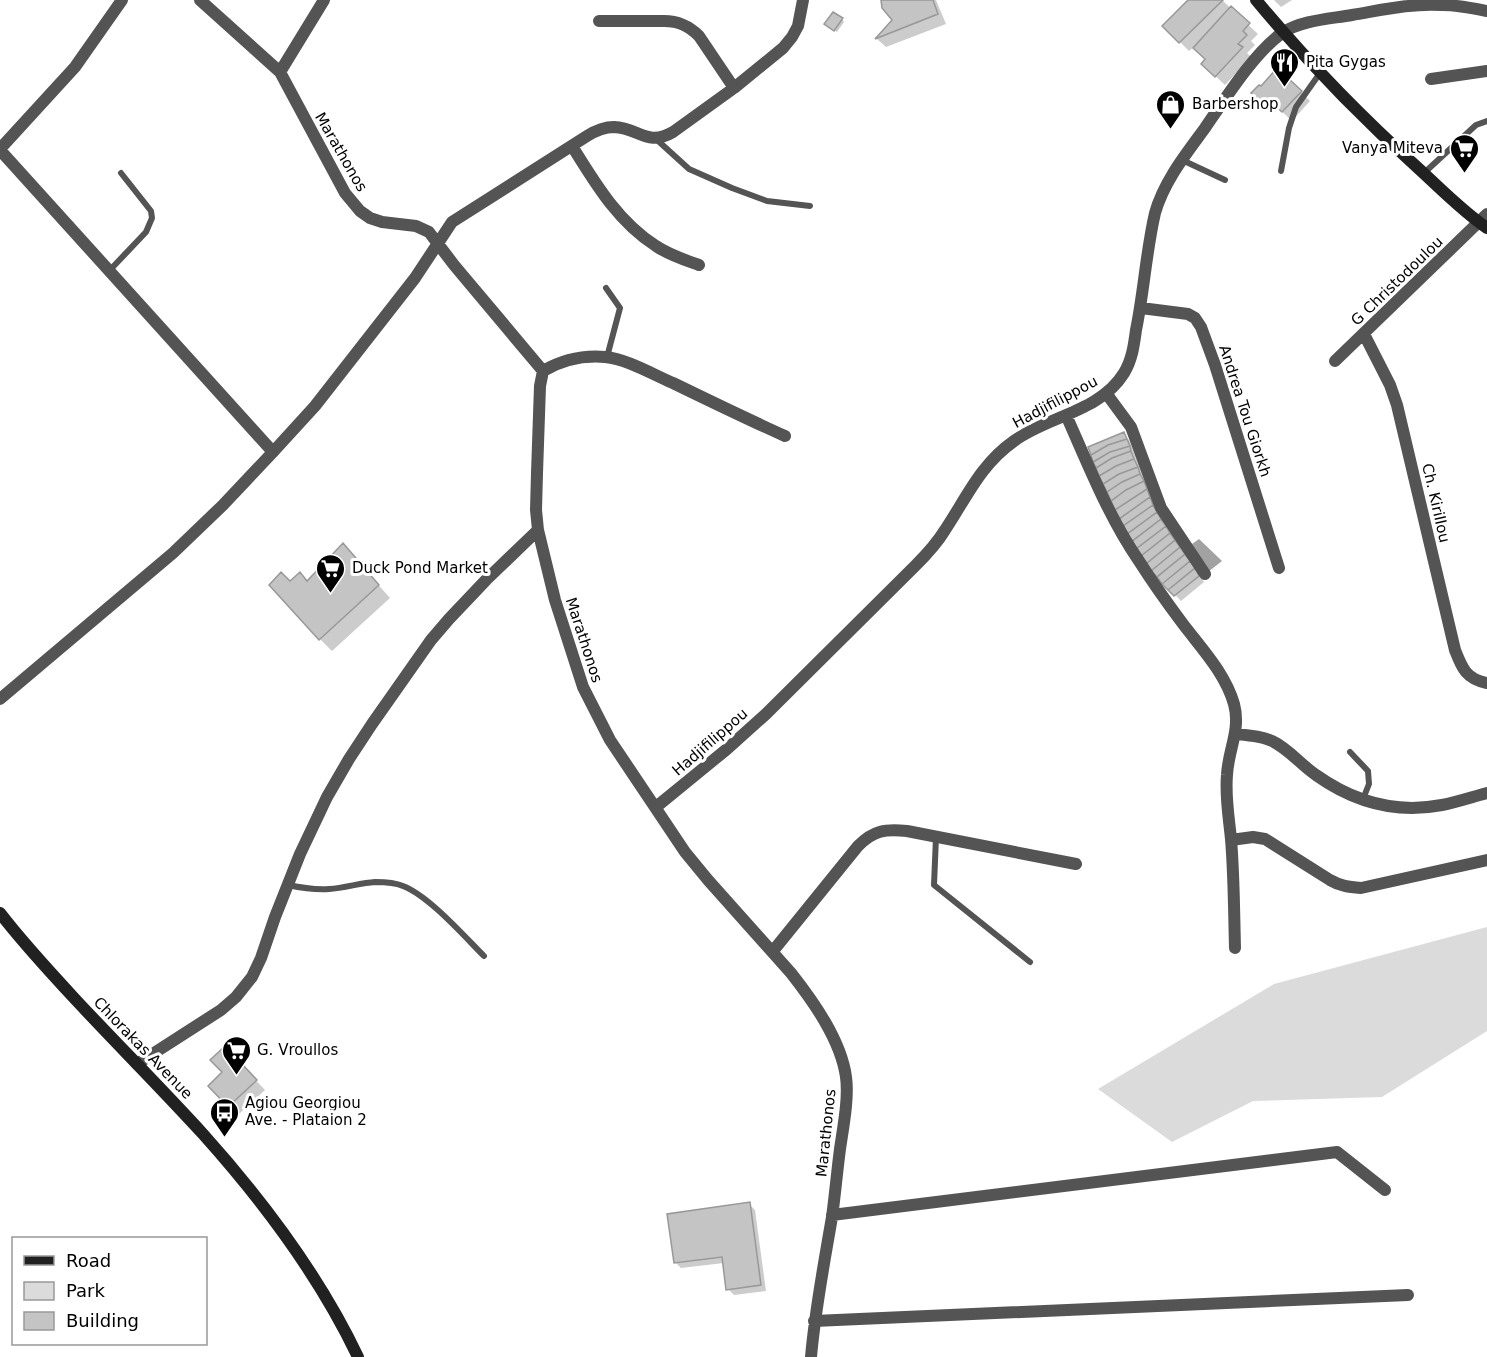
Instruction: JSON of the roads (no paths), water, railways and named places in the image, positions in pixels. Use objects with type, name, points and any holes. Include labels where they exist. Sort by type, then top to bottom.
[{"type":"main road","points":[[1256,0],[1283,33],[1387,141],[1484,221]]},
{"type":"main road","name":"Chlorakas Avenue","points":[[0,913],[38,960],[204,1134],[276,1222],[300,1254],[333,1307],[358,1357]]},
{"type":"street","points":[[122,0],[75,67],[0,150],[273,452]]},
{"type":"street","name":"Marathonos","points":[[200,0],[280,72],[352,203],[370,218],[382,222],[416,226],[429,232],[543,371],[540,386],[537,472],[538,530],[555,600],[583,687],[610,740],[685,852],[773,951],[817,1009],[837,1047],[846,1076],[847,1089],[832,1215],[814,1321],[811,1357]]},
{"type":"street","points":[[280,72],[324,0]]},
{"type":"street","points":[[0,699],[173,553],[222,506],[315,406],[416,278],[452,222],[597,130],[610,127],[657,139],[673,132],[734,88],[783,48],[798,26],[803,0]]},
{"type":"street","points":[[1283,33],[1295,27],[1323,20],[1424,5],[1458,6],[1487,11]]},
{"type":"street","points":[[599,21],[674,21],[683,24],[699,36],[734,88]]},
{"type":"street","name":"Hadjifilippou","points":[[656,807],[766,714],[916,565],[945,531],[975,480],[1000,451],[1030,431],[1096,400],[1107,393],[1124,373],[1131,358],[1141,308],[1149,240],[1156,211],[1168,183],[1253,62],[1283,33]]},
{"type":"street","points":[[1431,79],[1487,71]]},
{"type":"street","points":[[572,146],[602,193],[637,233],[658,248],[699,265]]},
{"type":"street","name":"G Christodoulou","points":[[1335,361],[1484,221]]},
{"type":"street","name":"Andrea Tou Giorkh","points":[[1141,308],[1188,314],[1195,318],[1201,327],[1208,342],[1279,568]]},
{"type":"street","name":"Ch. Kirillou","points":[[1364,334],[1390,385],[1397,405],[1455,650],[1466,673],[1473,679],[1487,683]]},
{"type":"street","points":[[543,371],[576,358],[607,357],[639,368],[785,436]]},
{"type":"street","points":[[1107,393],[1131,427],[1161,508],[1205,574]]},
{"type":"street","points":[[1066,415],[1101,492],[1137,559],[1223,679],[1234,706],[1236,734],[1228,761],[1227,792],[1235,948]]},
{"type":"street","points":[[136,1064],[221,1010],[236,997],[252,977],[287,885],[327,797],[349,759],[431,640],[486,580],[538,530]]},
{"type":"street","points":[[1236,734],[1270,740],[1314,774],[1336,788],[1363,800],[1400,808],[1420,808],[1443,805],[1487,793]]},
{"type":"street","points":[[773,951],[851,855],[866,838],[878,832],[889,829],[906,831],[1076,864]]},
{"type":"street","points":[[1231,840],[1253,837],[1265,839],[1339,885],[1361,888],[1487,860]]},
{"type":"street","points":[[832,1215],[1337,1152],[1385,1190]]},
{"type":"street","points":[[814,1321],[1408,1295]]},
{"type":"lane","points":[[1281,171],[1289,128],[1296,107],[1321,73]]},
{"type":"lane","points":[[1423,173],[1476,125],[1487,121]]},
{"type":"lane","points":[[657,139],[689,169],[732,188],[767,201],[810,206]]},
{"type":"lane","points":[[1182,160],[1225,180]]},
{"type":"lane","points":[[110,270],[146,232],[153,218],[151,211],[121,173]]},
{"type":"lane","points":[[606,288],[620,308],[607,357]]},
{"type":"lane","points":[[1350,752],[1368,771],[1369,784],[1363,800]]},
{"type":"lane","points":[[936,837],[934,885],[1030,962]]},
{"type":"lane","points":[[287,885],[313,890],[377,882],[402,885],[434,908],[484,956]]},
{"type":"place","name":"Pita Gygas","points":[[1285,88]]},
{"type":"place","name":"Barbershop","points":[[1171,130]]},
{"type":"place","name":"Vanya Miteva","points":[[1464,174]]},
{"type":"place","name":"Duck Pond Market","points":[[331,594]]},
{"type":"place","name":"G. Vroullos","points":[[236,1076]]},
{"type":"place","name":"Agiou Georgiou Ave. - Plataion 2","points":[[224,1138]]}]
